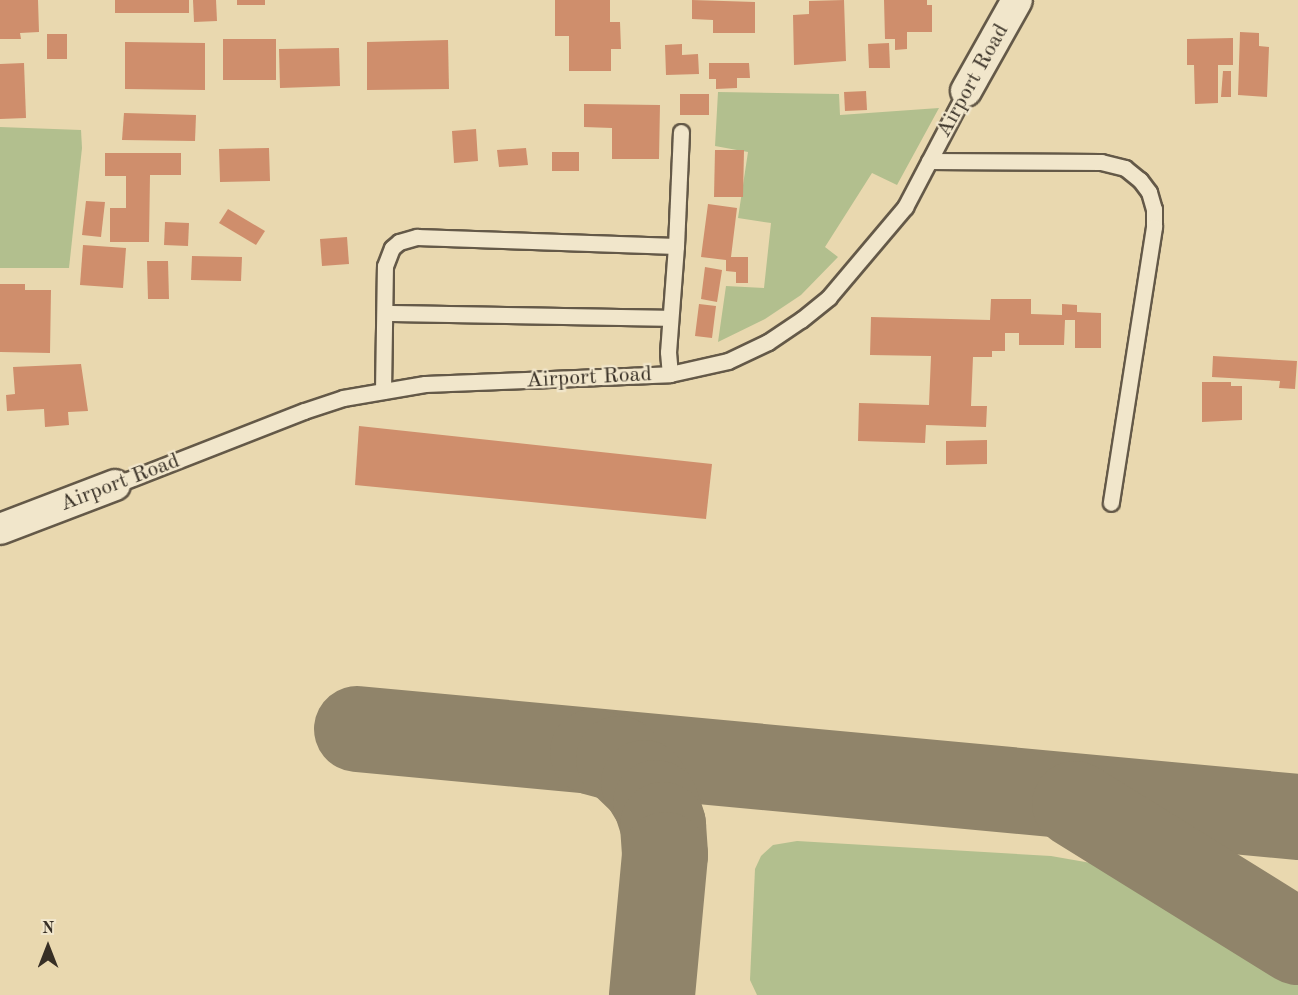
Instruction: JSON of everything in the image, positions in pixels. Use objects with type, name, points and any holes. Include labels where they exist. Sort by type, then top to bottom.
[{"type":"street","name":"Airport Road","points":[[966,91],[1017,0]]},
{"type":"street","name":"Airport Road","points":[[0,529],[115,485]]},
{"type":"lane","name":"Airport Road","points":[[115,485],[304,411],[344,398],[425,384],[670,374],[728,361],[768,342],[801,321],[829,297],[905,207],[966,91]]},
{"type":"lane","points":[[670,374],[668,352],[681,132]]},
{"type":"lane","points":[[929,161],[1101,162],[1125,168],[1140,180],[1149,192],[1154,209],[1154,227],[1111,503]]},
{"type":"lane","points":[[383,391],[387,257],[392,248],[408,238],[676,246]]},
{"type":"lane","points":[[385,313],[670,318]]},
{"type":"green space","points":[[718,92],[839,94],[840,115],[939,108],[897,185],[872,173],[825,247],[838,257],[801,295],[765,319],[718,342],[726,286],[764,288],[771,223],[738,218],[748,152],[715,146]]},
{"type":"green space","points":[[0,127],[81,130],[82,148],[69,268],[0,268]]},
{"type":"green space","points":[[797,841],[1051,856],[1091,863],[1126,880],[1298,984],[1298,995],[757,995],[750,980],[755,869],[761,856],[773,845]]},
{"type":"building","points":[[0,0],[38,0],[39,32],[20,33],[21,39],[0,39]]},
{"type":"building","points":[[115,0],[189,0],[189,13],[115,13]]},
{"type":"building","points":[[193,0],[216,0],[217,21],[194,22]]},
{"type":"building","points":[[237,0],[265,0],[265,5],[237,5]]},
{"type":"building","points":[[555,0],[610,0],[610,22],[620,22],[621,49],[611,49],[611,71],[569,71],[569,36],[555,36]]},
{"type":"building","points":[[692,0],[755,2],[755,33],[713,33],[713,20],[692,19]]},
{"type":"building","points":[[844,0],[846,61],[794,65],[793,15],[809,14],[809,1]]},
{"type":"building","points":[[884,0],[927,0],[927,5],[932,5],[932,32],[907,32],[907,49],[895,50],[895,39],[885,39]]},
{"type":"building","points":[[1240,32],[1259,33],[1259,46],[1269,47],[1267,97],[1238,95]]},
{"type":"building","points":[[47,34],[67,34],[67,59],[47,59]]},
{"type":"building","points":[[1233,38],[1233,65],[1218,65],[1218,103],[1195,104],[1194,65],[1187,65],[1187,39]]},
{"type":"building","points":[[223,39],[276,39],[276,80],[223,80]]},
{"type":"building","points":[[448,40],[449,89],[367,90],[367,42]]},
{"type":"building","points":[[125,42],[205,43],[205,90],[125,89]]},
{"type":"building","points":[[889,43],[890,68],[869,68],[868,44]]},
{"type":"building","points":[[682,44],[682,55],[698,54],[699,74],[666,75],[665,45]]},
{"type":"building","points":[[339,48],[340,86],[280,88],[279,49]]},
{"type":"building","points":[[24,63],[26,118],[0,119],[0,64]]},
{"type":"building","points":[[709,63],[749,63],[750,78],[737,78],[737,88],[716,89],[716,79],[709,79]]},
{"type":"building","points":[[1223,71],[1231,71],[1231,97],[1221,97]]},
{"type":"building","points":[[866,91],[867,110],[845,111],[844,92]]},
{"type":"building","points":[[680,94],[709,94],[709,115],[680,115]]},
{"type":"building","points":[[584,104],[660,105],[659,159],[612,159],[612,128],[584,127]]},
{"type":"building","points":[[124,113],[196,115],[195,141],[122,140]]},
{"type":"building","points":[[476,129],[478,161],[454,163],[452,131]]},
{"type":"building","points":[[269,148],[270,181],[220,182],[219,149]]},
{"type":"building","points":[[526,148],[528,165],[499,167],[497,150]]},
{"type":"building","points":[[715,150],[744,150],[743,197],[714,197]]},
{"type":"building","points":[[552,152],[579,152],[579,171],[552,171]]},
{"type":"building","points":[[105,153],[181,153],[181,175],[150,175],[149,242],[110,242],[110,208],[126,208],[126,176],[105,176]]},
{"type":"building","points":[[86,201],[105,202],[101,237],[82,235]]},
{"type":"building","points":[[708,204],[737,208],[731,257],[748,257],[748,283],[736,283],[736,272],[726,271],[726,260],[701,257]]},
{"type":"building","points":[[228,209],[265,231],[256,245],[219,223]]},
{"type":"building","points":[[165,222],[189,223],[188,246],[164,245]]},
{"type":"building","points":[[347,237],[349,264],[322,266],[320,239]]},
{"type":"building","points":[[83,245],[126,248],[123,288],[80,285]]},
{"type":"building","points":[[192,256],[242,257],[241,281],[191,280]]},
{"type":"building","points":[[147,261],[168,261],[169,299],[148,299]]},
{"type":"building","points":[[705,267],[722,270],[717,302],[701,299]]},
{"type":"building","points":[[0,284],[25,284],[25,290],[51,290],[50,353],[0,352]]},
{"type":"building","points":[[991,299],[1031,299],[1031,314],[1062,315],[1062,304],[1077,305],[1077,312],[1101,313],[1101,348],[1075,348],[1075,320],[1065,320],[1064,345],[1019,345],[1019,333],[1005,333],[1005,351],[992,351],[992,357],[973,357],[971,406],[987,406],[986,427],[926,425],[925,443],[858,441],[859,403],[929,405],[931,356],[870,355],[871,317],[990,320]]},
{"type":"building","points":[[699,304],[716,306],[712,338],[695,336]]},
{"type":"building","points":[[1213,356],[1297,361],[1295,389],[1279,388],[1280,381],[1212,377]]},
{"type":"building","points":[[81,364],[88,411],[68,412],[69,425],[45,427],[44,409],[7,411],[6,395],[15,394],[13,367]]},
{"type":"building","points":[[1202,382],[1231,382],[1231,386],[1242,386],[1242,420],[1202,422]]},
{"type":"building","points":[[359,426],[712,464],[706,519],[355,485]]},
{"type":"building","points":[[987,440],[987,464],[946,465],[946,441]]},
{"type":"taxiway","points":[[357,729],[1298,817]]},
{"type":"taxiway","points":[[593,752],[619,759],[644,783],[656,803],[663,825],[665,855],[652,995]]},
{"type":"taxiway","points":[[1075,804],[1298,942]]}]
